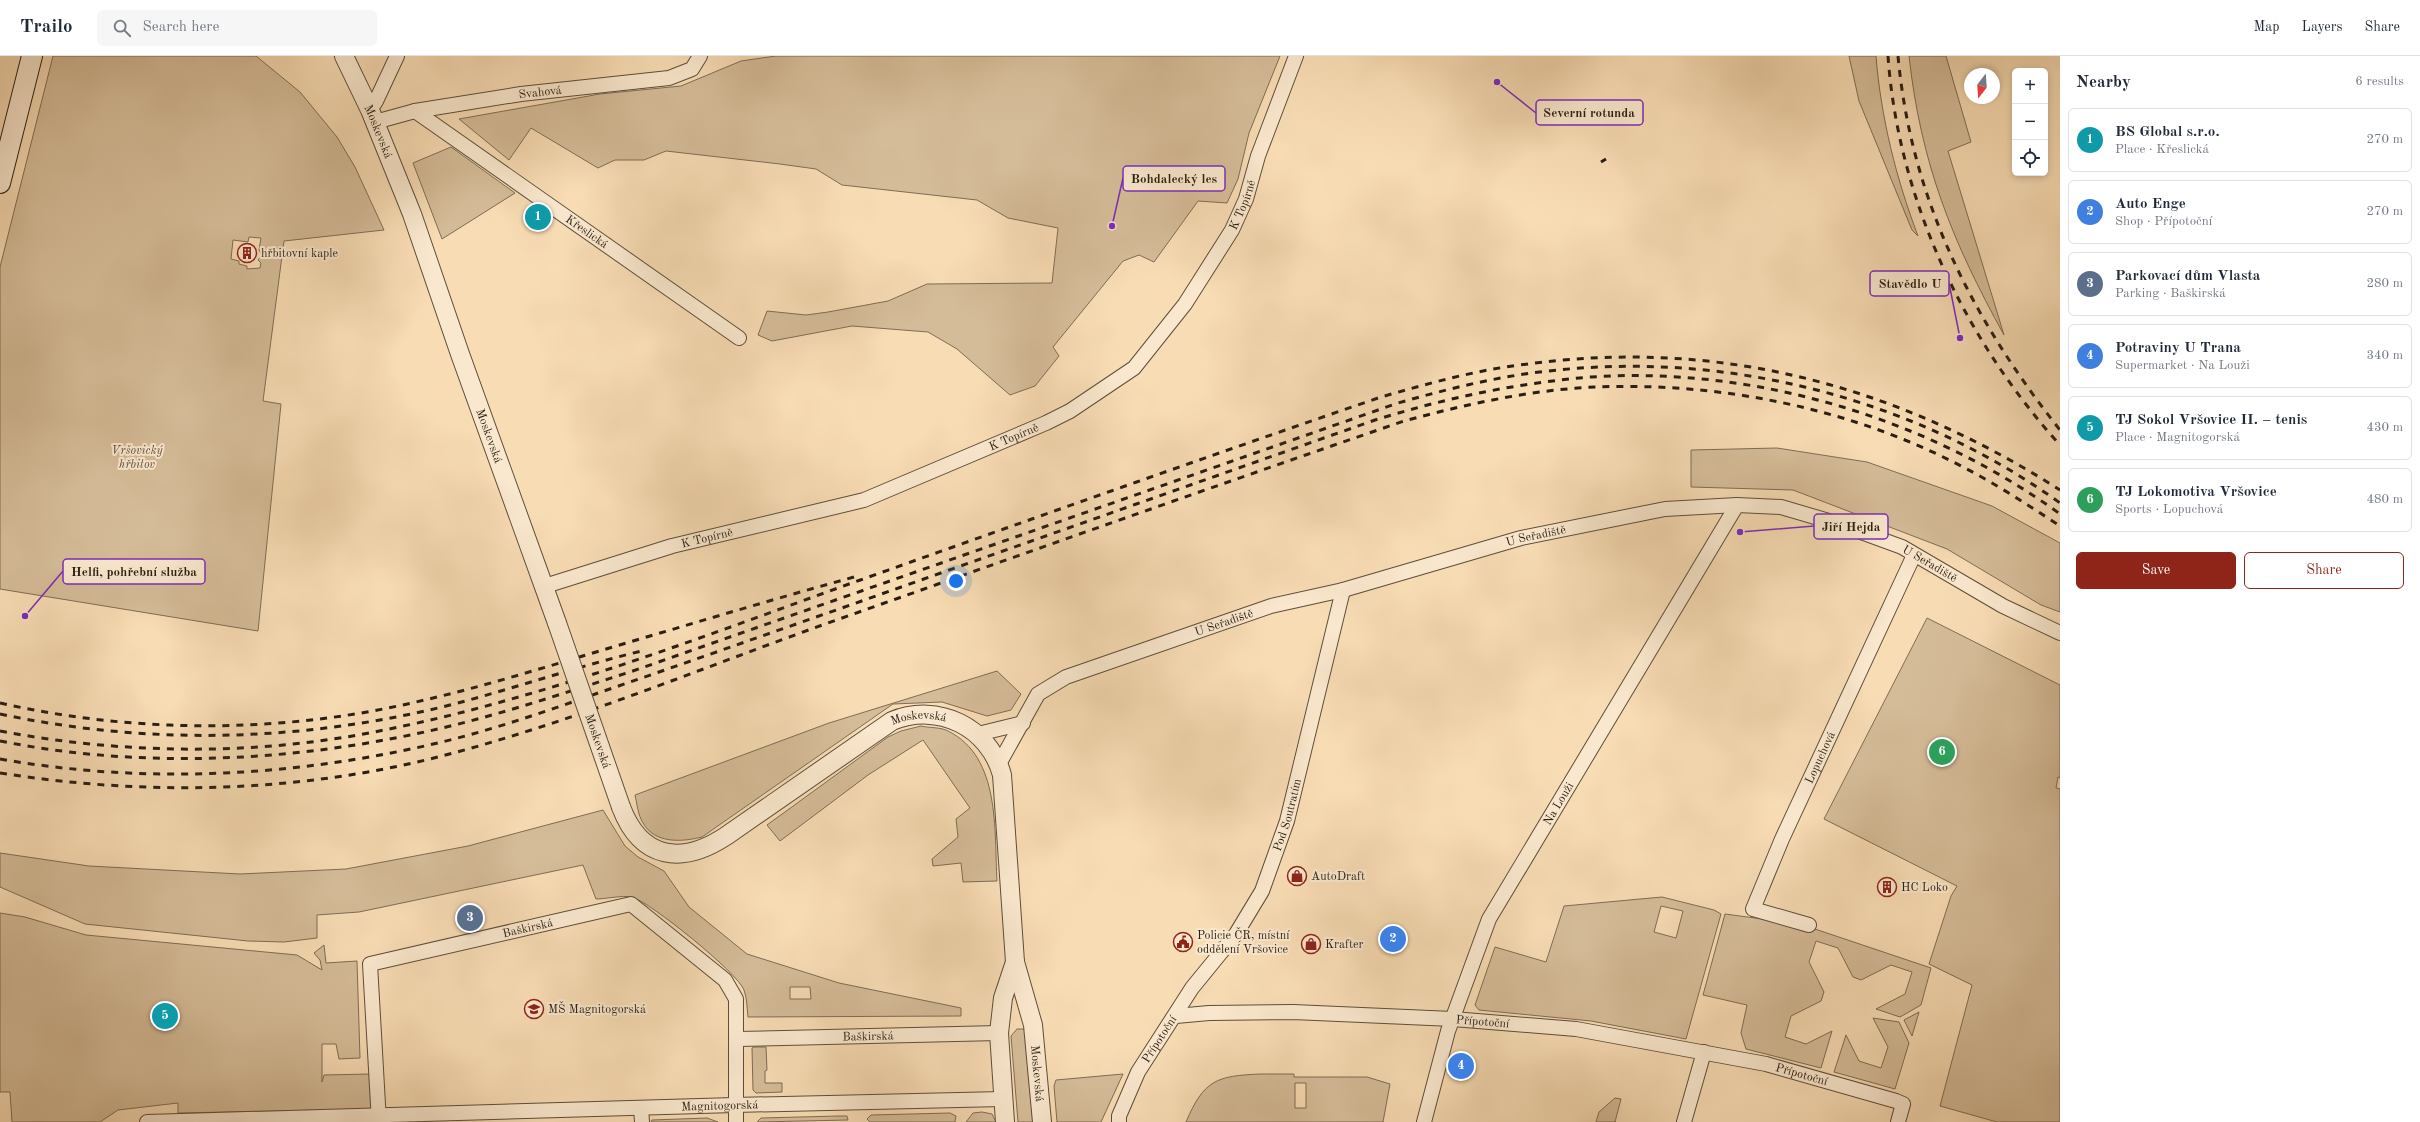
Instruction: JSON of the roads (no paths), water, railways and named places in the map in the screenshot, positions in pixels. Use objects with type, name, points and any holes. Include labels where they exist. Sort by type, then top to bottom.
[{"type":"main road","points":[[0,183],[32,56]]},
{"type":"street","name":"Moskevská","points":[[344,56],[372,116],[412,214],[460,354],[544,586],[621,807],[631,829],[645,844],[668,854],[688,853],[716,843],[892,721],[911,715],[937,716],[960,723],[978,734],[990,747],[999,764],[1003,786],[1015,962],[1033,1025],[1042,1122]]},
{"type":"street","points":[[372,116],[376,102],[397,56]]},
{"type":"street","name":"Svahová","points":[[372,116],[415,111],[521,94],[669,78],[692,68],[700,56]]},
{"type":"street","name":"K Topírně","points":[[544,586],[672,546],[864,500],[1046,423],[1070,411],[1134,368],[1185,304],[1232,230],[1246,199],[1260,150],[1296,56]]},
{"type":"street","name":"Křeslická","points":[[415,111],[739,338]]},
{"type":"street","name":"U Seřadiště","points":[[999,764],[1038,694],[1066,677],[1271,606],[1343,590],[1521,538],[1665,509],[1737,504],[1781,507],[1839,524],[1902,548],[2003,606],[2060,633]]},
{"type":"street","name":"Na Louži","points":[[1424,1122],[1453,1019],[1490,919],[1737,504]]},
{"type":"street","name":"Lopuchová","points":[[1809,925],[1753,908],[1782,839],[1914,555]]},
{"type":"street","name":"Pod Soutratím","points":[[1176,1016],[1192,988],[1236,934],[1262,891],[1287,821],[1343,590]]},
{"type":"street","points":[[978,734],[1023,723]]},
{"type":"street","name":"Baškirská","points":[[379,1119],[370,964],[632,904],[725,980],[736,999],[736,1122]]},
{"type":"street","name":"Moskevská","points":[[1005,1122],[999,1033],[1003,998],[1015,962]]},
{"type":"street","name":"Přípotoční","points":[[1118,1120],[1138,1072],[1176,1016],[1209,1013],[1293,1012],[1453,1019],[1576,1029],[1704,1052],[1766,1064],[1903,1104],[1898,1122]]},
{"type":"street","points":[[999,1033],[1013,1020],[1025,1019],[1033,1025]]},
{"type":"street","name":"Baškirská","points":[[736,1039],[999,1033]]},
{"type":"street","points":[[1684,1122],[1704,1052]]},
{"type":"street","name":"Magnitogorská","points":[[147,1122],[513,1117],[641,1108],[1004,1099]]},
{"type":"street","points":[[641,1108],[642,1122]]},
{"type":"railway","points":[[1888,56],[1894,109],[1906,162],[1922,214],[1942,264],[1966,313],[1994,360],[2025,404],[2060,445]]},
{"type":"railway","points":[[1898,56],[1905,109],[1916,159],[1932,208],[1951,255],[1973,301],[1999,345],[2028,388],[2060,430]]},
{"type":"railway","points":[[1601,162],[1606,159]]},
{"type":"railway","points":[[0,731],[46,739],[140,748],[234,748],[328,740],[435,719],[495,704],[555,686],[673,647],[1048,513],[1381,397],[1467,374],[1520,365],[1593,358],[1664,358],[1733,364],[1801,377],[1868,396],[1933,422],[1997,453],[2060,490]]},
{"type":"railway","points":[[0,741],[53,750],[107,756],[215,758],[323,750],[429,731],[530,704],[630,672],[1398,403],[1477,383],[1538,372],[1624,366],[1690,369],[1756,377],[1821,391],[1884,411],[1946,436],[2005,467],[2060,503]]},
{"type":"railway","points":[[0,759],[54,767],[108,772],[161,774],[215,773],[269,770],[323,764],[376,756],[451,740],[494,728],[558,707],[1375,420],[1455,398],[1536,383],[1591,377],[1653,376],[1714,380],[1776,390],[1837,405],[1897,426],[1954,451],[2009,480],[2060,514]]},
{"type":"railway","points":[[0,773],[110,785],[165,788],[220,787],[275,784],[330,778],[384,769],[438,757],[586,712],[828,623],[1404,421],[1451,409],[1547,391],[1595,387],[1689,389],[1784,403],[1830,414],[1876,429],[1920,446],[1963,467],[2000,488],[2060,526]]},
{"type":"railway","points":[[0,703],[91,719],[183,726],[229,726],[321,719],[398,706],[460,691],[854,577]]},
{"type":"railway","points":[[0,714],[55,724],[110,731],[166,735],[277,733],[387,719],[442,707],[620,656],[646,650]]},
{"type":"place","name":"Severní rotunda","points":[[1497,82]]},
{"type":"place","name":"BS Global s.r.o.","points":[[538,217]]},
{"type":"place","name":"Bohdalecký les","points":[[1112,226]]},
{"type":"place","name":"hřbitovní kaple","points":[[247,253]]},
{"type":"place","name":"Stavědlo U","points":[[1960,338]]},
{"type":"place","name":"Jiří Hejda","points":[[1740,532]]},
{"type":"place","name":"Helfi, pohřební služba","points":[[25,616]]},
{"type":"place","name":"TJ Lokomotiva Vršovice","points":[[1942,752]]},
{"type":"place","name":"AutoDraft","points":[[1297,876]]},
{"type":"place","name":"HC Loko","points":[[1887,887]]},
{"type":"place","name":"Parkovací dům Vlasta","points":[[470,918]]},
{"type":"place","name":"Auto Enge","points":[[1393,939]]},
{"type":"place","name":"Policie ČR, místní oddělení Vršovice","points":[[1183,942]]},
{"type":"place","name":"Krafter","points":[[1311,944]]},
{"type":"place","name":"MŠ Magnitogorská","points":[[534,1009]]},
{"type":"place","name":"TJ Sokol Vršovice II. – tenis","points":[[165,1016]]},
{"type":"place","name":"Potraviny U Trana","points":[[1461,1066]]},
{"type":"park label","name":"Vršovický hřbitov","points":[[137,457]]}]
